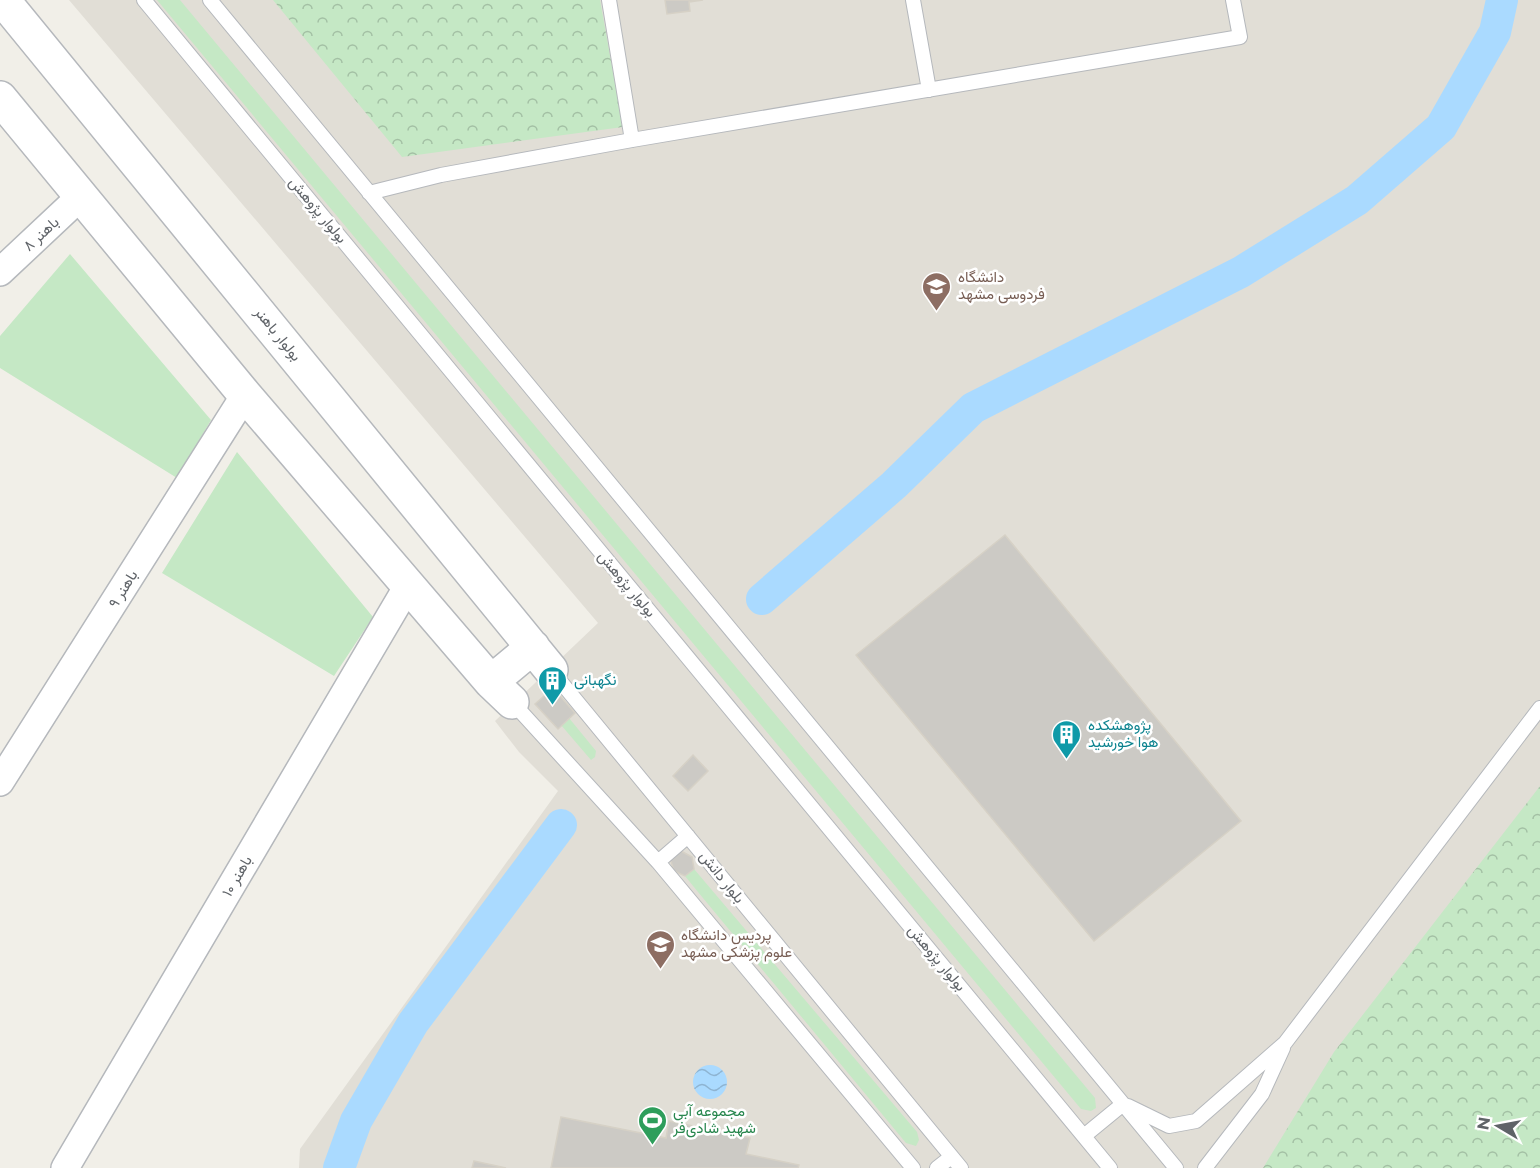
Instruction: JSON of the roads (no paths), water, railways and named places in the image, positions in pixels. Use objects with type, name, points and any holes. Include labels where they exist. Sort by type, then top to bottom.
[{"type":"street","name":"بولوار باهنر","points":[[3,0],[542,658]]},
{"type":"street","points":[[0,98],[245,395],[502,692],[542,658]]},
{"type":"street","name":"باهنر ۸","points":[[0,272],[81,196]]},
{"type":"street","name":"باهنر ۹","points":[[0,782],[245,395]]},
{"type":"street","name":"باهنر ۱۰","points":[[65,1168],[409,584]]},
{"type":"lane","name":"بولوار پژوهش","points":[[144,0],[1110,1168]]},
{"type":"lane","points":[[210,0],[1176,1168]]},
{"type":"lane","points":[[609,0],[632,140]]},
{"type":"lane","points":[[913,0],[929,90]]},
{"type":"lane","points":[[369,193],[441,175],[632,140],[1240,37],[1233,0]]},
{"type":"lane","name":"بلوار دانش","points":[[542,658],[956,1162]]},
{"type":"lane","points":[[502,692],[658,862],[913,1168]]},
{"type":"lane","points":[[1123,1104],[1169,1126],[1196,1121],[1285,1043],[1540,708]]},
{"type":"lane","points":[[658,862],[688,836]]},
{"type":"lane","points":[[1205,1168],[1262,1094],[1285,1043]]},
{"type":"lane","points":[[1084,1136],[1123,1104]]},
{"type":"lane","points":[[937,1168],[956,1162]]},
{"type":"water","points":[[710,1065],[722,1070],[727,1082],[722,1094],[710,1099],[698,1094],[693,1082],[698,1070]]},
{"type":"waterway","points":[[762,599],[894,485],[973,408],[1241,272],[1357,200],[1441,127],[1495,32],[1502,0]]},
{"type":"waterway","points":[[339,1168],[356,1121],[413,1023],[561,825]]},
{"type":"place","name":"دانشگاه فردوسی مشهد","points":[[937,312]]},
{"type":"place","name":"نگهبانی","points":[[553,706]]},
{"type":"place","name":"پژوهشکده هوا خورشید","points":[[1067,760]]},
{"type":"place","name":"پردیس دانشگاه علوم پزشکی مشهد","points":[[660,970]]},
{"type":"place","name":"مجموعه آبی شهید شادی‌فر","points":[[652,1146]]}]
